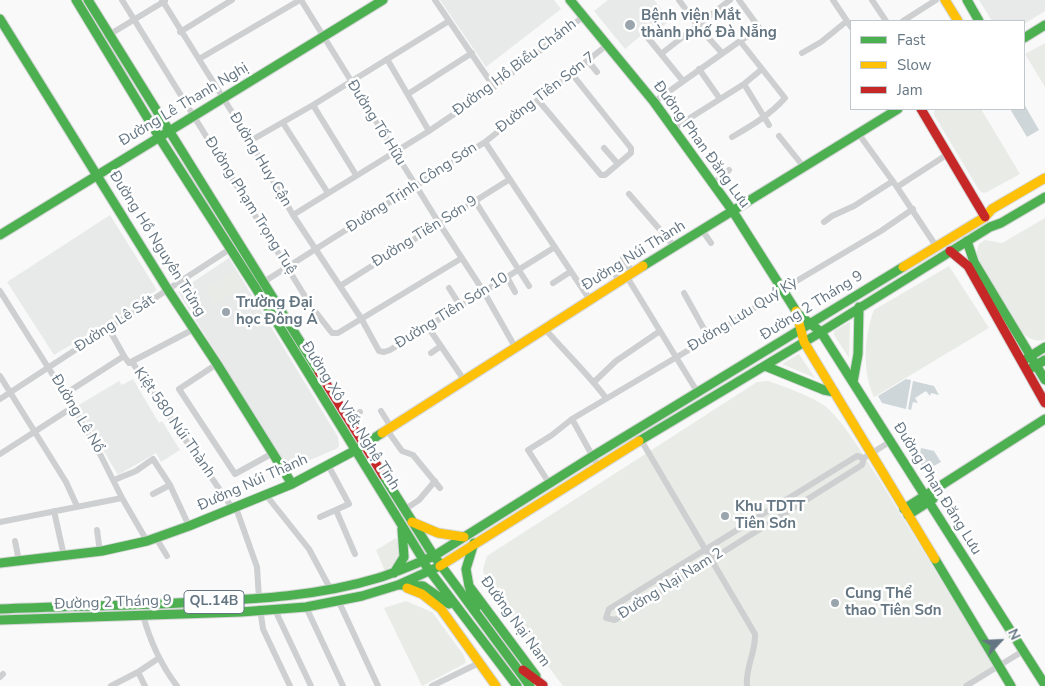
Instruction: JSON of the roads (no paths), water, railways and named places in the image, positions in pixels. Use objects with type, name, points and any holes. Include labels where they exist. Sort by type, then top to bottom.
[{"type":"main road","name":"Đường Xô Viết Nghệ Tĩnh","points":[[76,0],[159,137],[255,287],[402,528],[430,571],[517,686]]},
{"type":"main road","name":"Đường Xô Viết Nghệ Tĩnh","points":[[88,0],[440,566],[530,686]]},
{"type":"main road","name":"Đường Lê Thanh Nghị","points":[[0,235],[383,0]]},
{"type":"main road","name":"Đường Phan Đăng Lưu","points":[[570,0],[674,128],[732,210],[783,289],[798,314],[804,342],[834,392],[867,456],[906,512],[1011,686]]},
{"type":"main road","points":[[945,0],[957,20]]},
{"type":"main road","points":[[967,0],[978,20]]},
{"type":"main road","name":"Đường Hồ Nguyên Trừng","points":[[0,20],[168,290],[292,484]]},
{"type":"main road","points":[[1025,37],[1045,25]]},
{"type":"main road","name":"Đường Núi Thành","points":[[0,564],[100,552],[152,539],[292,484],[364,445],[732,210],[896,110]]},
{"type":"main road","points":[[922,110],[990,227]]},
{"type":"main road","name":"Đường 2 Tháng 9","points":[[434,556],[549,483],[985,217],[992,209],[1045,178]]},
{"type":"main road","name":"Đường 2 Tháng 9","points":[[440,566],[598,466],[821,332],[950,251],[1045,197]]},
{"type":"main road","points":[[967,241],[974,262],[1045,380]]},
{"type":"main road","points":[[950,251],[968,266],[1045,404]]},
{"type":"main road","points":[[853,382],[858,354],[859,307]]},
{"type":"main road","name":"Đường Phan Đăng Lưu","points":[[798,314],[821,332],[1045,684]]},
{"type":"main road","points":[[1021,361],[1045,347]]},
{"type":"main road","points":[[1026,371],[1045,360]]},
{"type":"main road","points":[[765,366],[824,390],[834,392]]},
{"type":"main road","points":[[927,499],[1044,422],[1045,419]]},
{"type":"main road","points":[[906,512],[1045,428]]},
{"type":"main road","points":[[412,522],[438,533],[464,537]]},
{"type":"main road","points":[[394,573],[404,557],[402,528]]},
{"type":"main road","name":"Đường Nại Nam","points":[[474,543],[466,569],[469,586],[543,686]]},
{"type":"main road","name":"QL.14B","points":[[424,561],[434,556]]},
{"type":"main road","name":"Đường 2 Tháng 9","points":[[0,609],[260,600],[331,591],[394,573],[424,561]]},
{"type":"main road","name":"QL.14B","points":[[430,571],[440,566]]},
{"type":"main road","name":"Đường 2 Tháng 9","points":[[0,620],[260,611],[306,607],[338,602],[398,585],[430,571]]},
{"type":"main road","points":[[398,585],[422,594],[441,609],[471,627]]},
{"type":"main road","points":[[398,585],[424,586],[460,612]]},
{"type":"main road","points":[[469,586],[478,618]]},
{"type":"main road","points":[[441,609],[496,686]]},
{"type":"main road","points":[[480,663],[494,656]]},
{"type":"main road","points":[[511,661],[543,686]]},
{"type":"street","name":"Đường Phạm Trọng Tuệ","points":[[122,0],[311,306],[332,333],[338,333],[462,258]]},
{"type":"street","points":[[180,32],[232,0]]},
{"type":"street","points":[[198,59],[300,0]]},
{"type":"street","name":"Đường Tố Hữu","points":[[300,0],[394,152],[484,292],[515,347]]},
{"type":"street","points":[[435,0],[494,87]]},
{"type":"street","points":[[678,0],[722,53]]},
{"type":"street","points":[[654,102],[722,53],[760,29],[739,0]]},
{"type":"street","points":[[802,53],[849,24],[832,0]]},
{"type":"street","points":[[872,0],[885,20]]},
{"type":"street","points":[[905,20],[936,0]]},
{"type":"street","points":[[101,39],[164,1]]},
{"type":"street","name":"Đường Huy Cận","points":[[164,1],[180,32],[250,141],[293,214],[361,318]]},
{"type":"street","points":[[661,54],[726,1]]},
{"type":"street","name":"Đường Hồ Biểu Chánh","points":[[293,214],[429,131],[494,87],[584,16]]},
{"type":"street","points":[[250,141],[313,105],[449,21]]},
{"type":"street","points":[[648,38],[683,81]]},
{"type":"street","points":[[732,137],[764,117],[785,98],[740,41]]},
{"type":"street","name":"Đường Tiên Sơn 7","points":[[485,142],[608,45]]},
{"type":"street","points":[[408,94],[472,53]]},
{"type":"street","points":[[388,59],[429,131]]},
{"type":"street","points":[[588,61],[598,72]]},
{"type":"street","points":[[699,69],[720,99]]},
{"type":"street","points":[[674,128],[744,84],[762,69]]},
{"type":"street","points":[[538,100],[601,175],[605,175],[631,152],[631,148],[572,74]]},
{"type":"street","points":[[744,84],[769,125]]},
{"type":"street","points":[[313,105],[356,175]]},
{"type":"street","points":[[283,123],[328,193]]},
{"type":"street","points":[[858,133],[913,209],[936,246]]},
{"type":"street","points":[[779,136],[803,166]]},
{"type":"street","name":"Đường Trịnh Công Sơn","points":[[255,287],[485,142],[590,300]]},
{"type":"street","points":[[604,148],[618,164]]},
{"type":"street","points":[[824,222],[948,154]]},
{"type":"street","points":[[713,184],[729,170]]},
{"type":"street","name":"Đường Tiên Sơn 9","points":[[340,286],[510,179]]},
{"type":"street","points":[[629,194],[675,247]]},
{"type":"street","points":[[475,202],[529,286]]},
{"type":"street","name":"Đường Lưu Quý Kỳ","points":[[549,483],[528,450],[552,435],[572,419],[709,338],[783,289],[882,230],[913,209]]},
{"type":"street","points":[[702,230],[711,243]]},
{"type":"street","name":"Đường Tiên Sơn 10","points":[[361,318],[379,351],[384,352],[461,307],[555,247]]},
{"type":"street","name":"Đường Lê Sát","points":[[0,399],[230,248]]},
{"type":"street","points":[[623,258],[626,277],[698,393]]},
{"type":"street","points":[[612,269],[626,277]]},
{"type":"street","points":[[553,283],[570,272]]},
{"type":"street","points":[[507,278],[515,292]]},
{"type":"street","points":[[449,288],[461,307]]},
{"type":"street","name":"Đường Lê Nổ","points":[[0,291],[73,407],[122,498],[167,556]]},
{"type":"street","points":[[684,293],[709,338]]},
{"type":"street","points":[[428,327],[464,380]]},
{"type":"street","points":[[65,394],[124,356],[109,329]]},
{"type":"street","points":[[132,362],[194,329]]},
{"type":"street","points":[[545,329],[578,367],[594,382],[606,398]]},
{"type":"street","points":[[594,382],[616,361],[660,331]]},
{"type":"street","points":[[431,353],[441,346]]},
{"type":"street","name":"Kiệt 580 Núi Thành","points":[[124,356],[130,363],[132,362],[235,508],[257,567],[263,629],[290,686]]},
{"type":"street","points":[[217,364],[179,388],[235,474],[273,453]]},
{"type":"street","points":[[0,376],[66,482],[77,506]]},
{"type":"street","points":[[0,454],[73,407]]},
{"type":"street","points":[[381,411],[402,451],[414,455],[440,488]]},
{"type":"street","points":[[348,419],[360,412]]},
{"type":"street","points":[[572,419],[598,466]]},
{"type":"street","points":[[641,440],[755,634],[747,686]]},
{"type":"street","name":"Đường Nại Nam 2","points":[[867,456],[857,456],[609,609],[606,618],[615,620],[862,464],[867,456],[891,441]]},
{"type":"street","name":"Đường Núi Thành","points":[[114,480],[136,471],[153,459],[170,485],[189,526]]},
{"type":"street","name":"Đường Núi Thành","points":[[328,465],[349,504],[336,510]]},
{"type":"street","points":[[404,510],[419,500],[435,481]]},
{"type":"street","points":[[153,494],[170,485]]},
{"type":"street","points":[[266,495],[310,549],[331,591]]},
{"type":"street","points":[[0,522],[122,498]]},
{"type":"street","points":[[320,516],[336,510],[355,554]]},
{"type":"street","points":[[54,511],[64,556]]},
{"type":"street","points":[[97,530],[100,552]]},
{"type":"street","points":[[15,541],[19,561]]},
{"type":"street","points":[[338,602],[378,686]]},
{"type":"street","points":[[306,607],[343,686]]},
{"type":"street","points":[[275,610],[311,686]]},
{"type":"street","points":[[142,616],[159,658],[177,686]]},
{"type":"street","points":[[966,686],[1023,651]]},
{"type":"street","points":[[111,686],[138,672],[159,658]]},
{"type":"street","points":[[432,686],[480,663]]},
{"type":"street","points":[[138,672],[145,686]]},
{"type":"place","name":"Bệnh viện Mắt thành phố Đà Nẵng","points":[[630,25]]},
{"type":"place","name":"Trường Đại học Đông Á","points":[[226,312]]},
{"type":"place","name":"Khu TDTT Tiên Sơn","points":[[725,516]]},
{"type":"place","name":"Cung Thể thao Tiên Sơn","points":[[835,603]]}]
